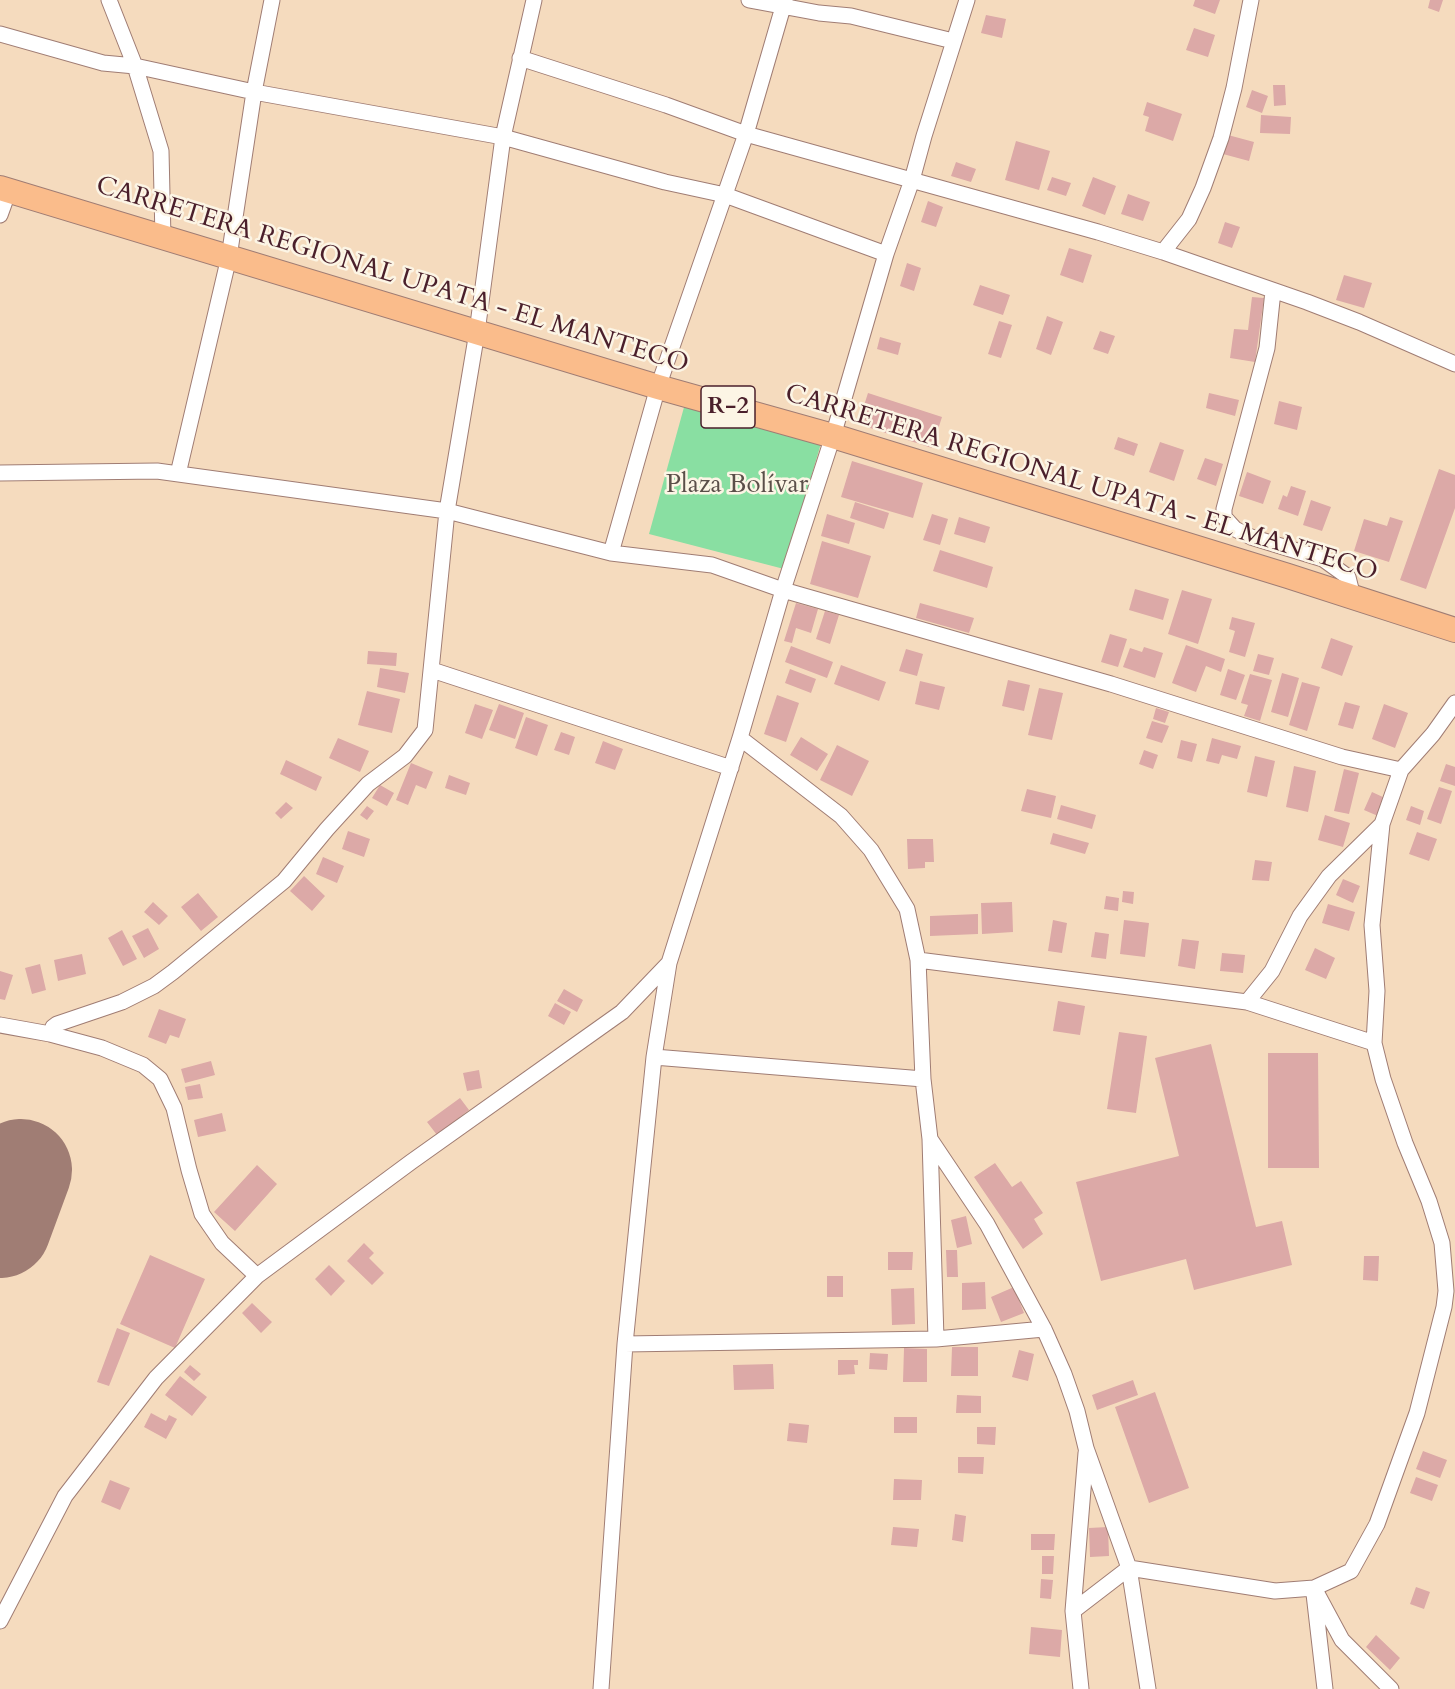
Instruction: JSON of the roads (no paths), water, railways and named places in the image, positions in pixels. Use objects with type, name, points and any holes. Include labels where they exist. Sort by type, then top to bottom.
[{"type":"main road","name":"CARRETERA REGIONAL UPATA - EL MANTECO","points":[[4,189],[658,387],[833,436],[1455,630]]},
{"type":"street","points":[[109,0],[135,66],[161,151],[163,238]]},
{"type":"street","points":[[178,474],[229,257],[254,92],[272,0]]},
{"type":"street","points":[[51,1034],[52,1028],[57,1024],[122,1002],[154,986],[284,880],[368,784],[405,756],[425,730],[447,511],[477,332],[503,137],[534,0]]},
{"type":"street","points":[[749,0],[783,3],[851,16],[953,41]]},
{"type":"street","points":[[602,1689],[625,1344],[654,1057],[669,963],[740,738],[783,590],[833,436],[886,254],[912,180],[967,0]]},
{"type":"street","points":[[1163,252],[1189,219],[1221,138],[1251,0]]},
{"type":"street","points":[[611,553],[658,387],[746,134],[783,3]]},
{"type":"street","points":[[0,34],[103,63],[135,66],[254,92],[503,137],[654,179],[725,195],[886,254]]},
{"type":"street","points":[[520,58],[666,105],[746,134],[1163,252],[1359,322],[1455,364]]},
{"type":"street","points":[[0,215],[4,189]]},
{"type":"street","points":[[1273,291],[1266,348],[1224,509],[1224,517],[1234,528],[1251,537],[1323,559],[1348,578],[1353,597]]},
{"type":"street","points":[[0,472],[157,471],[447,511],[611,553],[712,565],[783,590],[1111,684],[1342,757],[1401,770]]},
{"type":"street","points":[[432,670],[730,768]]},
{"type":"street","points":[[1073,1611],[1129,1568],[1275,1591],[1314,1588],[1351,1571],[1377,1524],[1417,1413],[1446,1292],[1442,1244],[1429,1201],[1405,1143],[1383,1079],[1374,1043],[1377,991],[1372,925],[1382,824],[1401,770],[1433,734],[1455,703]]},
{"type":"street","points":[[740,738],[841,816],[871,850],[907,909],[918,960],[923,1079],[930,1139],[936,1339]]},
{"type":"street","points":[[1247,1002],[1272,971],[1300,916],[1329,876],[1382,824]]},
{"type":"street","points":[[918,960],[1247,1002],[1374,1043]]},
{"type":"street","points":[[0,1621],[65,1496],[156,1378],[257,1276],[411,1162],[622,1012],[669,963]]},
{"type":"street","points":[[0,1025],[51,1034],[102,1048],[143,1065],[160,1079],[174,1108],[202,1214],[222,1243],[257,1276]]},
{"type":"street","points":[[654,1057],[923,1079]]},
{"type":"street","points":[[930,1139],[987,1224],[1044,1329],[1077,1411],[1086,1448],[1129,1568],[1148,1689]]},
{"type":"street","points":[[625,1344],[936,1339],[1044,1329]]},
{"type":"street","points":[[1081,1689],[1073,1611],[1086,1448]]},
{"type":"street","points":[[1314,1588],[1324,1689]]},
{"type":"street","points":[[1314,1588],[1342,1640],[1391,1689]]},
{"type":"park label","name":"Plaza Bolívar","points":[[737,486]]}]
